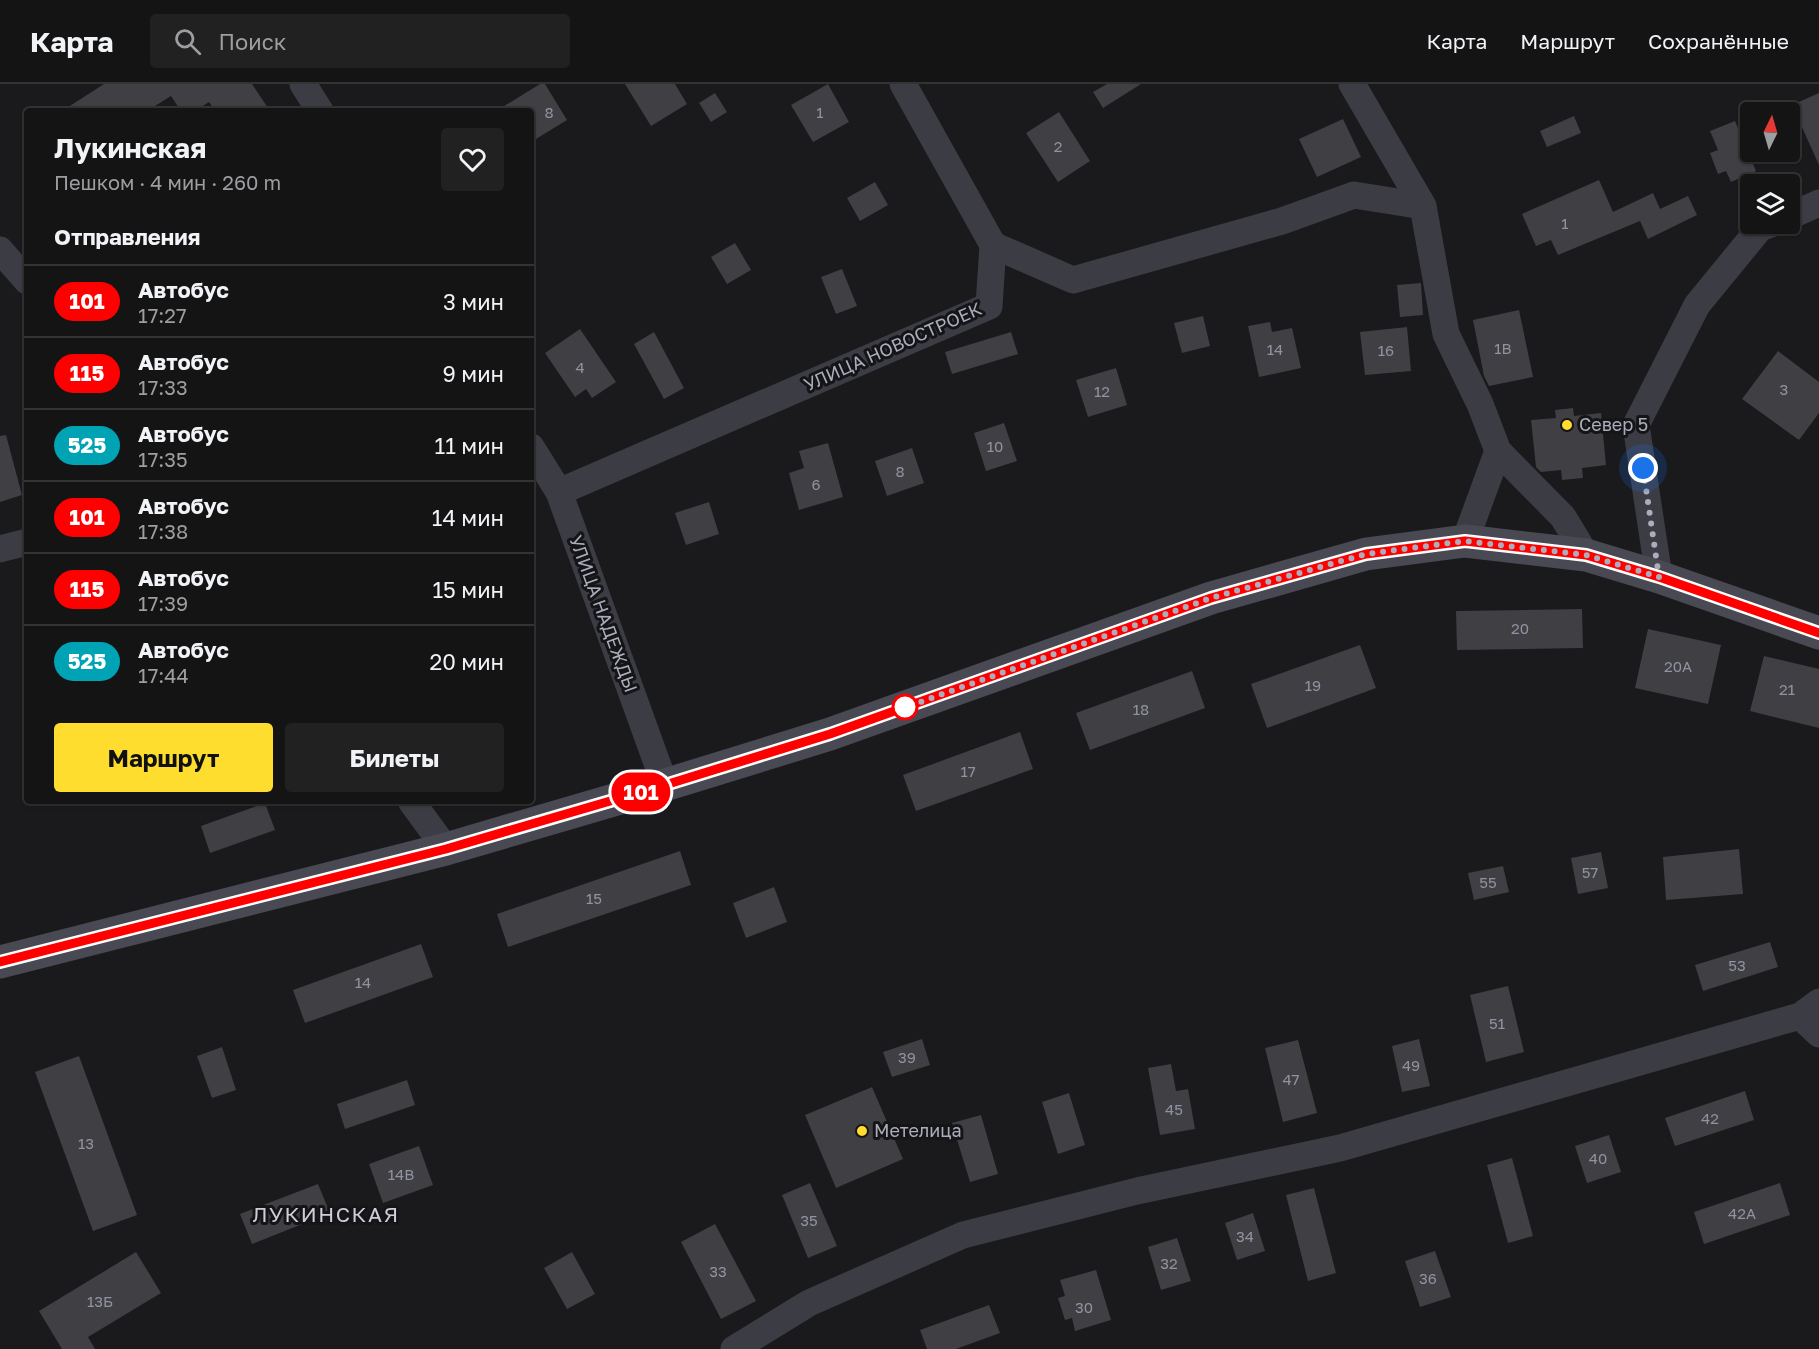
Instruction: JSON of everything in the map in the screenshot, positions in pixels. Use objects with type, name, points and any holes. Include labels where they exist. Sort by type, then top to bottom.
[{"type":"main road","points":[[0,962],[446,849],[665,785],[830,734],[1211,598],[1366,554],[1465,541],[1586,555],[1659,577],[1819,633]]},
{"type":"street","points":[[303,84],[318,108]]},
{"type":"street","points":[[903,84],[993,245],[1073,280],[1282,221],[1354,195],[1423,206]]},
{"type":"street","points":[[1352,84],[1423,206],[1446,334],[1480,404],[1498,451],[1563,518],[1586,555]]},
{"type":"street","points":[[1800,212],[1819,203]]},
{"type":"street","points":[[1659,577],[1636,425],[1697,305],[1755,234]]},
{"type":"street","name":"УЛИЦА НОВОСТРОЕК","points":[[559,492],[988,306],[993,245]]},
{"type":"street","points":[[0,250],[24,278]]},
{"type":"street","points":[[1465,541],[1498,451]]},
{"type":"street","name":"УЛИЦА НАДЕЖДЫ","points":[[534,452],[559,492],[665,785]]},
{"type":"street","points":[[0,549],[24,544]]},
{"type":"street","points":[[413,804],[446,849]]},
{"type":"street","points":[[734,1349],[809,1303],[963,1235],[1137,1191],[1340,1148],[1813,1017]]},
{"type":"building","points":[[104,84],[252,84],[268,108],[213,108],[209,102],[200,108],[179,108],[171,96],[152,108],[67,108]]},
{"type":"building","points":[[540,84],[545,84],[567,120],[534,140],[534,108],[501,108]]},
{"type":"building","points":[[625,84],[675,84],[687,104],[651,126]]},
{"type":"building","points":[[828,84],[849,122],[813,142],[791,105]]},
{"type":"building","points":[[1107,84],[1141,84],[1103,108],[1093,92]]},
{"type":"building","points":[[715,93],[727,112],[711,122],[699,103]]},
{"type":"building","points":[[1819,93],[1819,165],[1800,123],[1799,102]]},
{"type":"building","points":[[1059,112],[1090,161],[1058,182],[1026,133]]},
{"type":"building","points":[[1574,116],[1581,133],[1547,147],[1540,131]]},
{"type":"building","points":[[1343,119],[1361,157],[1317,177],[1299,139]]},
{"type":"building","points":[[1735,121],[1740,133],[1740,162],[1752,162],[1756,171],[1740,174],[1740,178],[1731,182],[1726,171],[1718,174],[1710,153],[1718,150],[1710,131]]},
{"type":"building","points":[[1599,180],[1613,212],[1653,193],[1660,209],[1688,196],[1697,215],[1648,239],[1640,221],[1558,255],[1551,240],[1536,246],[1522,214]]},
{"type":"building","points":[[875,182],[888,205],[860,221],[847,198]]},
{"type":"building","points":[[735,243],[751,270],[727,284],[711,257]]},
{"type":"building","points":[[842,269],[857,306],[836,314],[821,277]]},
{"type":"building","points":[[1421,283],[1423,315],[1400,317],[1397,285]]},
{"type":"building","points":[[1519,310],[1533,377],[1489,386],[1484,376],[1473,320]]},
{"type":"building","points":[[1203,316],[1210,346],[1182,353],[1174,323]]},
{"type":"building","points":[[1270,322],[1272,332],[1292,328],[1301,368],[1259,377],[1248,326]]},
{"type":"building","points":[[1407,327],[1411,371],[1365,375],[1360,332]]},
{"type":"building","points":[[580,329],[616,382],[592,398],[586,389],[575,397],[545,353]]},
{"type":"building","points":[[654,332],[684,388],[664,399],[634,344]]},
{"type":"building","points":[[1011,332],[1018,354],[952,374],[945,352]]},
{"type":"building","points":[[1778,351],[1819,382],[1819,413],[1799,440],[1742,399]]},
{"type":"building","points":[[1116,368],[1127,405],[1088,417],[1076,380]]},
{"type":"building","points":[[1573,408],[1574,416],[1601,413],[1606,465],[1582,468],[1583,478],[1562,480],[1561,470],[1541,472],[1536,467],[1531,420],[1556,418],[1555,410]]},
{"type":"building","points":[[1004,423],[1017,461],[986,471],[974,433]]},
{"type":"building","points":[[6,435],[22,495],[0,502],[0,436]]},
{"type":"building","points":[[828,443],[843,497],[799,510],[789,473],[804,468],[799,451]]},
{"type":"building","points":[[912,448],[924,483],[887,496],[875,461]]},
{"type":"building","points":[[709,502],[719,534],[686,545],[675,513]]},
{"type":"building","points":[[1582,609],[1583,648],[1457,650],[1456,611]]},
{"type":"building","points":[[1648,629],[1721,645],[1708,704],[1635,688]]},
{"type":"building","points":[[1360,645],[1376,688],[1267,728],[1251,684]]},
{"type":"building","points":[[1764,656],[1819,669],[1819,728],[1750,711]]},
{"type":"building","points":[[1192,671],[1205,708],[1090,750],[1076,713]]},
{"type":"building","points":[[1020,732],[1033,769],[916,811],[903,775]]},
{"type":"building","points":[[265,804],[275,830],[210,853],[201,826]]},
{"type":"building","points":[[1739,849],[1743,894],[1666,900],[1663,857]]},
{"type":"building","points":[[680,851],[691,885],[508,947],[497,914]]},
{"type":"building","points":[[1601,852],[1608,888],[1578,894],[1571,858]]},
{"type":"building","points":[[1503,866],[1509,892],[1474,900],[1468,873]]},
{"type":"building","points":[[774,887],[787,922],[746,938],[733,903]]},
{"type":"building","points":[[1770,942],[1778,967],[1703,991],[1695,965]]},
{"type":"building","points":[[421,944],[433,977],[305,1023],[293,990]]},
{"type":"building","points":[[1508,986],[1524,1052],[1486,1062],[1470,995]]},
{"type":"building","points":[[922,1039],[930,1065],[892,1077],[883,1052]]},
{"type":"building","points":[[1419,1039],[1430,1086],[1402,1092],[1392,1046]]},
{"type":"building","points":[[1298,1040],[1317,1113],[1283,1122],[1265,1048]]},
{"type":"building","points":[[222,1047],[236,1090],[212,1098],[197,1056]]},
{"type":"building","points":[[79,1056],[137,1215],[93,1231],[35,1072]]},
{"type":"building","points":[[1171,1064],[1176,1091],[1188,1089],[1195,1129],[1160,1135],[1148,1068]]},
{"type":"building","points":[[407,1080],[415,1105],[345,1129],[337,1104]]},
{"type":"building","points":[[872,1087],[903,1159],[836,1188],[805,1115]]},
{"type":"building","points":[[1745,1091],[1754,1120],[1675,1146],[1665,1118]]},
{"type":"building","points":[[1069,1093],[1085,1145],[1058,1154],[1042,1102]]},
{"type":"building","points":[[981,1115],[998,1174],[970,1182],[952,1123]]},
{"type":"building","points":[[1609,1135],[1621,1172],[1587,1183],[1575,1146]]},
{"type":"building","points":[[419,1146],[433,1185],[383,1203],[369,1164]]},
{"type":"building","points":[[1512,1158],[1533,1236],[1508,1243],[1487,1165]]},
{"type":"building","points":[[810,1183],[837,1246],[808,1258],[782,1195]]},
{"type":"building","points":[[1780,1183],[1790,1215],[1704,1244],[1694,1212]]},
{"type":"building","points":[[318,1184],[330,1213],[252,1244],[240,1214]]},
{"type":"building","points":[[1314,1188],[1336,1273],[1308,1281],[1286,1195]]},
{"type":"building","points":[[1253,1213],[1265,1251],[1237,1260],[1225,1223]]},
{"type":"building","points":[[715,1224],[756,1301],[721,1319],[681,1242]]},
{"type":"building","points":[[1177,1238],[1191,1281],[1161,1290],[1148,1247]]},
{"type":"building","points":[[1435,1251],[1451,1297],[1420,1307],[1405,1261]]},
{"type":"building","points":[[136,1252],[161,1293],[88,1337],[95,1349],[62,1349],[39,1311]]},
{"type":"building","points":[[572,1252],[595,1294],[567,1309],[544,1268]]},
{"type":"building","points":[[1096,1270],[1111,1320],[1075,1331],[1072,1318],[1065,1320],[1058,1298],[1065,1296],[1060,1280]]},
{"type":"building","points":[[989,1305],[1000,1333],[956,1349],[927,1349],[920,1330]]},
{"type":"bus line","name":"101","points":[[0,962],[446,849],[665,785],[830,734],[1211,598],[1366,554],[1465,541],[1586,555],[1659,577],[1819,633]]},
{"type":"place","name":"Север 5","points":[[1567,425]]},
{"type":"place","name":"Метелица","points":[[862,1131]]},
{"type":"district","name":"ЛУКИНСКАЯ","points":[[326,1215]]},
{"type":"route","points":[[905,707],[898,710],[1211,598],[1366,554],[1465,541],[1586,555],[1659,577],[1643,468]]}]
